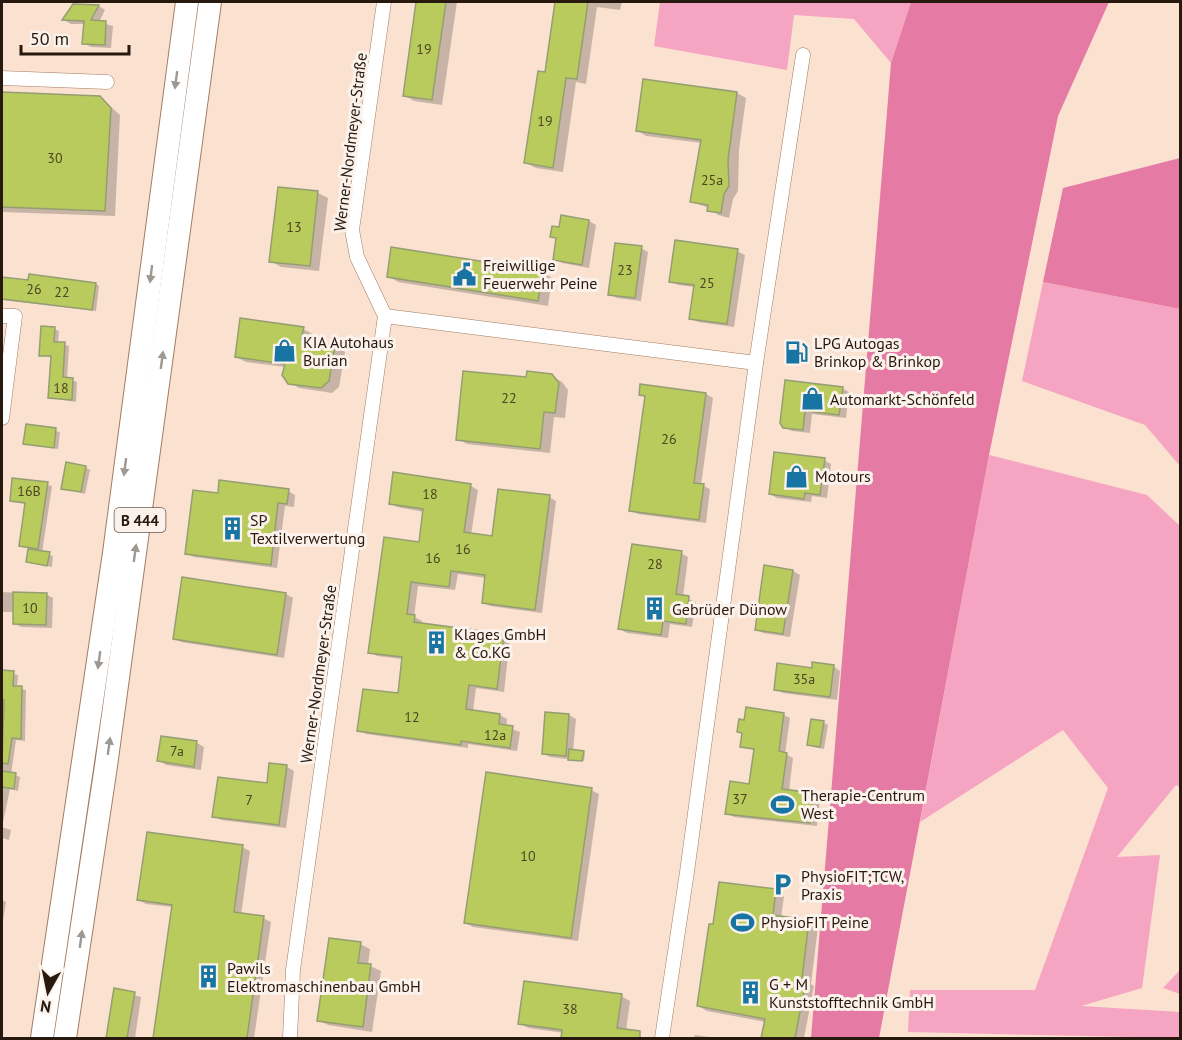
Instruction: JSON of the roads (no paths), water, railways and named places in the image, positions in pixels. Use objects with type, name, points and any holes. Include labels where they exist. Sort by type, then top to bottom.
[{"type":"highway","name":"B 444","points":[[42,1038],[114,553],[187,2]]},
{"type":"highway","name":"B 444","points":[[65,1038],[106,766],[210,2]]},
{"type":"street","name":"Werner-Nordmeyer-Straße","points":[[290,1038],[293,970],[385,316],[357,257],[352,230],[384,2]]},
{"type":"street","points":[[662,1038],[756,363],[803,55]]},
{"type":"street","points":[[2,78],[107,82]]},
{"type":"street","points":[[2,316],[15,316],[2,418]]},
{"type":"street","points":[[385,316],[756,363]]},
{"type":"place","name":"Freiwillige Feuerwehr Peine","points":[[465,274]]},
{"type":"place","name":"KIA Autohaus Burian","points":[[285,351]]},
{"type":"place","name":"LPG Autogas Brinkop & Brinkop","points":[[796,352]]},
{"type":"place","name":"Automarkt-Schönfeld","points":[[812,399]]},
{"type":"place","name":"Motours","points":[[797,476]]},
{"type":"place","name":"SP Textilverwertung","points":[[232,529]]},
{"type":"place","name":"Gebrüder Dünow","points":[[654,609]]},
{"type":"place","name":"Klages GmbH & Co.KG","points":[[436,643]]},
{"type":"place","name":"Therapie-Centrum West","points":[[783,804]]},
{"type":"place","name":"PhysioFIT;TCW, Praxis","points":[[783,885]]},
{"type":"place","name":"PhysioFIT Peine","points":[[743,922]]},
{"type":"place","name":"Pawils Elektromaschinenbau GmbH","points":[[209,977]]},
{"type":"place","name":"G + M Kunststofftechnik GmbH","points":[[751,993]]}]
